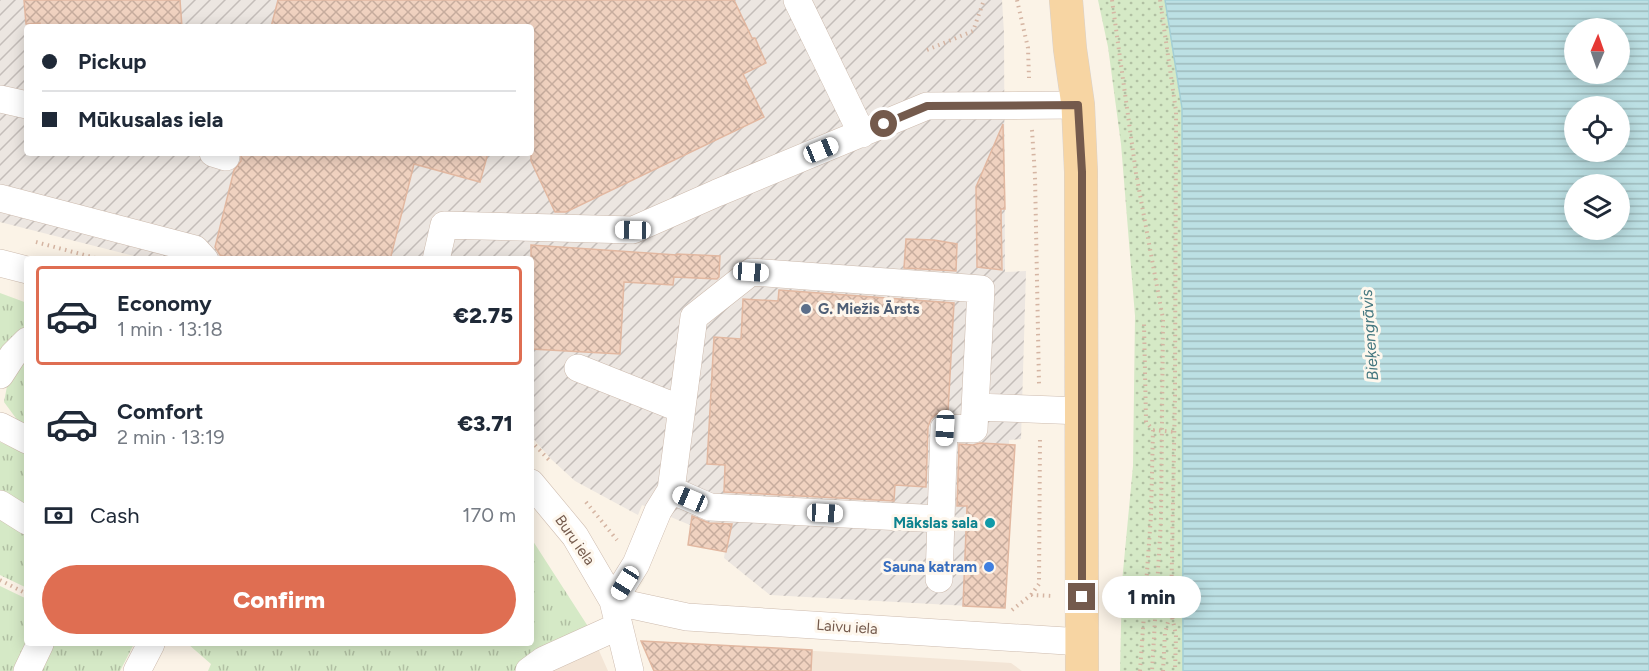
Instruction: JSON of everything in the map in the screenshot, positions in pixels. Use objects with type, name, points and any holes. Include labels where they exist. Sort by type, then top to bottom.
[{"type":"main road","points":[[1049,0],[1070,49]]},
{"type":"main road","points":[[1066,0],[1078,105],[1082,172],[1082,657]]},
{"type":"street","points":[[797,0],[862,134]]},
{"type":"street","points":[[0,99],[24,104]]},
{"type":"street","points":[[437,256],[444,225],[633,230],[927,106],[1078,105]]},
{"type":"street","points":[[0,198],[195,249],[202,256]]},
{"type":"street","points":[[0,263],[24,269]]},
{"type":"street","points":[[530,671],[616,613],[658,511],[671,490],[694,317],[751,272],[981,289],[974,429],[945,428],[939,579]]},
{"type":"street","points":[[0,375],[13,355],[24,344]]},
{"type":"street","points":[[578,368],[681,409]]},
{"type":"street","points":[[975,407],[1082,411]]},
{"type":"street","points":[[0,426],[24,438]]},
{"type":"street","name":"Buru iela","points":[[534,487],[575,536],[616,613],[630,671]]},
{"type":"street","points":[[671,490],[710,507],[941,519]]},
{"type":"street","points":[[0,504],[24,519]]},
{"type":"street","name":"Laivu iela","points":[[616,613],[999,637],[1082,657]]},
{"type":"street","points":[[27,671],[39,646]]},
{"type":"street","points":[[137,671],[150,646]]},
{"type":"path","points":[[927,50],[973,31],[984,0]]},
{"type":"path","points":[[999,637],[1000,612],[1011,611],[1039,584],[1040,409],[1035,176],[1028,48],[1017,0]]},
{"type":"path","points":[[1112,0],[1136,173],[1163,319],[1161,520],[1152,671]]},
{"type":"path","points":[[1160,0],[1176,111],[1175,432],[1171,598],[1176,635],[1175,671]]},
{"type":"path","points":[[34,242],[88,256]]},
{"type":"path","points":[[1144,323],[1146,422],[1153,430],[1175,432]]},
{"type":"path","points":[[1140,671],[1151,515],[1153,430]]},
{"type":"path","points":[[0,580],[24,592]]},
{"type":"path","points":[[1030,595],[1171,598]]},
{"type":"path","points":[[1163,671],[1165,633],[1171,611]]},
{"type":"shaded area","points":[[0,0],[1002,0],[1005,272],[1026,271],[1021,439],[1009,440],[1009,445],[1015,446],[1005,608],[770,595],[724,558],[725,551],[688,545],[690,525],[642,505],[638,515],[575,481],[534,439],[534,256],[134,256],[0,222]]},
{"type":"shaded area","points":[[589,628],[608,671],[514,671],[553,641]]},
{"type":"shaded area","points":[[652,641],[1011,663],[1022,671],[654,671],[645,649]]},
{"type":"green space","points":[[1098,0],[1165,0],[1182,108],[1183,668],[1185,671],[1120,671],[1122,582],[1133,466],[1135,316],[1121,144],[1108,47]]},
{"type":"green space","points":[[0,293],[24,302],[24,327],[0,358]]},
{"type":"green space","points":[[24,357],[24,423],[18,421],[4,402],[8,381]]},
{"type":"green space","points":[[0,442],[24,453],[24,507],[0,493]]},
{"type":"green space","points":[[0,507],[24,523],[24,587],[0,575]]},
{"type":"green space","points":[[534,543],[589,628],[553,641],[514,671],[208,671],[211,664],[190,646],[534,646]]},
{"type":"green space","points":[[0,586],[24,598],[24,646],[27,646],[21,671],[0,671]]},
{"type":"green space","points":[[48,646],[133,646],[120,671],[37,671]]},
{"type":"water","name":"Bieķengrāvis","points":[[1165,0],[1649,0],[1649,671],[1183,671],[1182,108]]},
{"type":"building","points":[[24,0],[180,0],[182,24],[26,24]]},
{"type":"building","points":[[278,0],[734,0],[766,63],[743,74],[764,117],[566,212],[555,212],[531,161],[531,156],[534,156],[534,24],[272,24]]},
{"type":"building","points":[[1003,124],[1005,209],[1001,209],[1002,270],[977,267],[976,187]]},
{"type":"building","points":[[241,156],[487,156],[480,182],[414,164],[391,256],[220,255],[215,247],[234,170],[241,161]]},
{"type":"building","points":[[906,239],[957,244],[956,271],[904,268]]},
{"type":"building","points":[[531,245],[720,256],[719,277],[717,279],[674,277],[673,285],[624,282],[620,354],[534,349],[534,256],[531,256]]},
{"type":"building","points":[[779,290],[954,303],[948,412],[936,414],[928,427],[926,487],[895,485],[894,501],[724,492],[725,465],[707,464],[714,337],[741,339],[743,299],[778,301]]},
{"type":"building","points":[[959,444],[1015,445],[1005,608],[963,606],[967,506],[957,506]]},
{"type":"building","points":[[692,516],[709,523],[732,524],[726,552],[688,545]]},
{"type":"building","points":[[641,641],[812,650],[811,671],[654,671]]},
{"type":"place","name":"G. Miežis Ārsts","points":[[806,309]]},
{"type":"place","name":"Mākslas sala","points":[[990,523]]},
{"type":"place","name":"Sauna katram","points":[[989,567]]},
{"type":"route","points":[[884,124],[927,106],[1078,105],[1082,172],[1082,597]]}]
